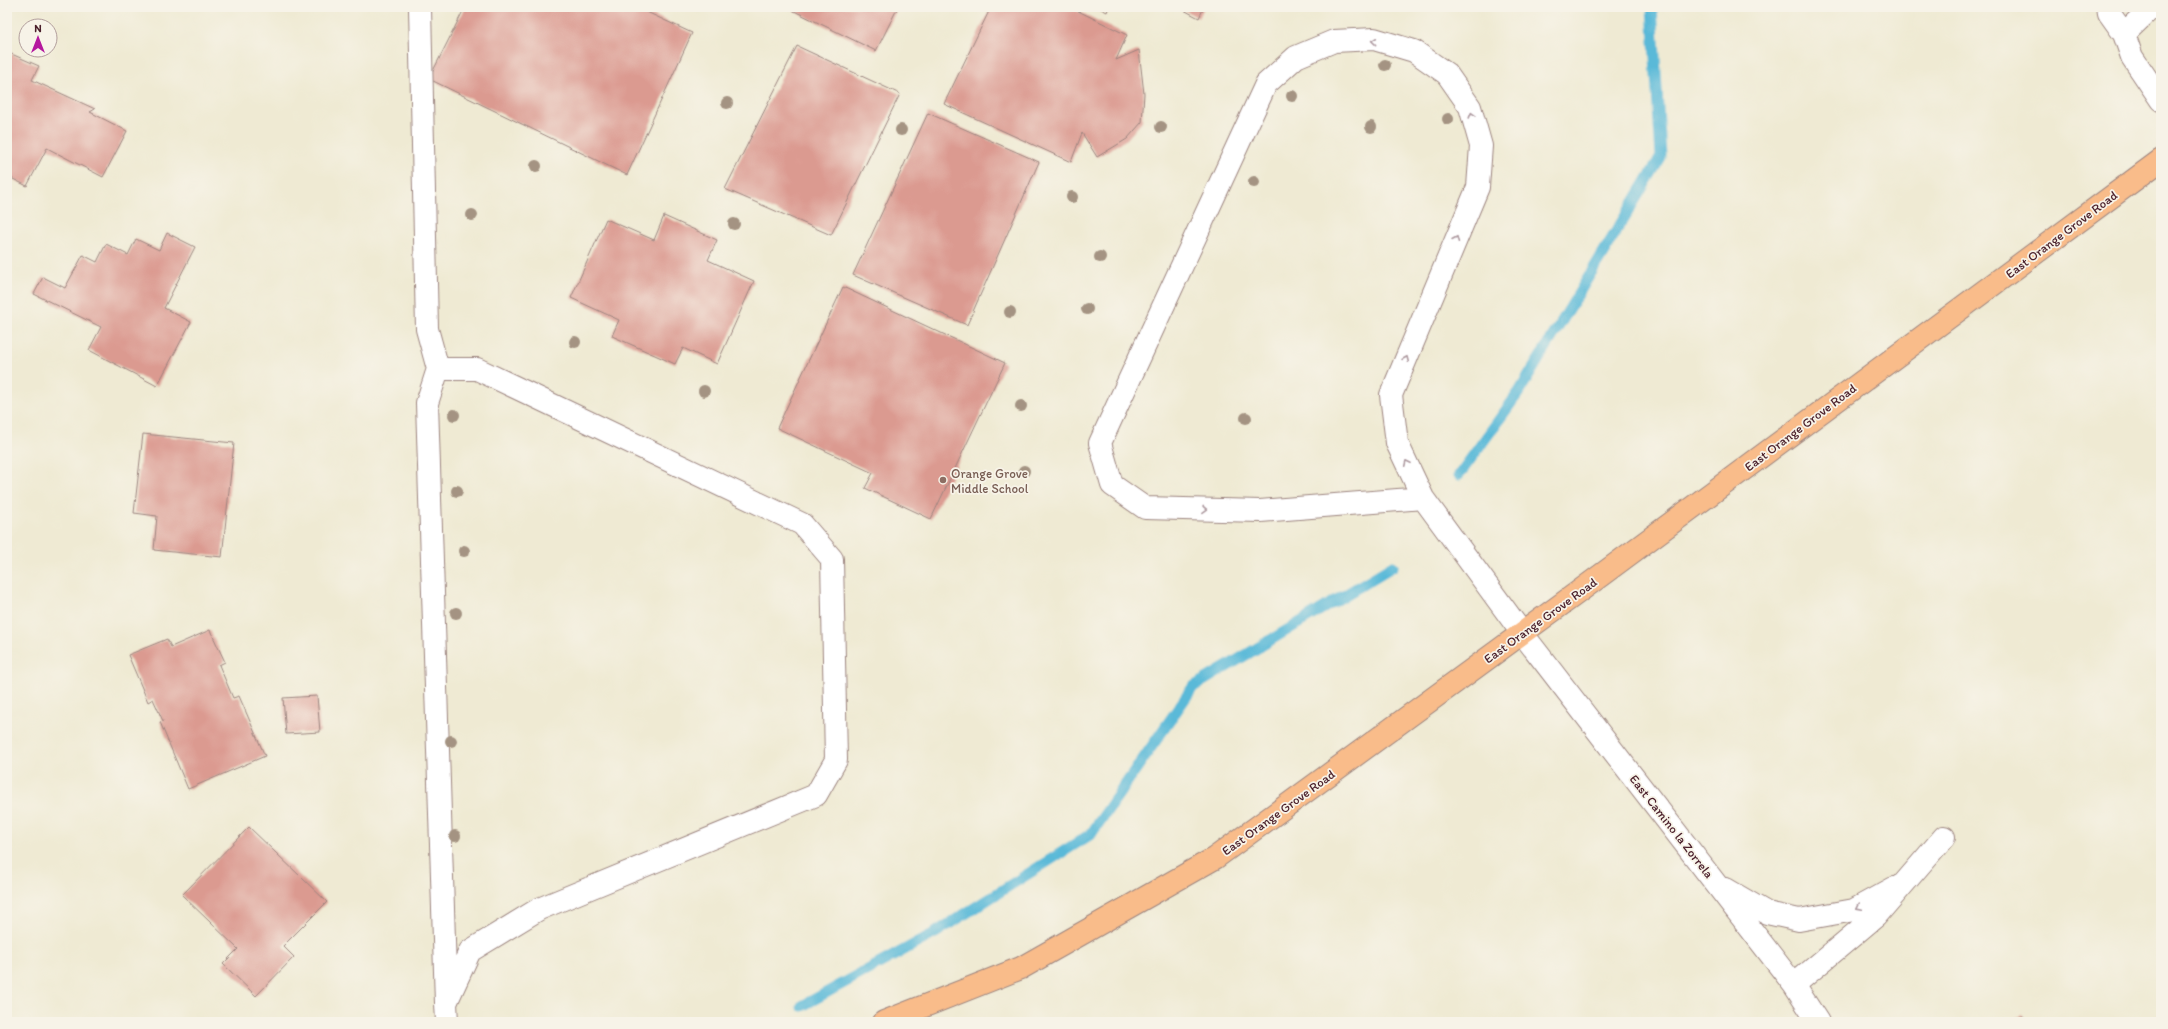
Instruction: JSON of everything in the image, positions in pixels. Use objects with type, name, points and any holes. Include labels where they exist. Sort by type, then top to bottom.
[{"type":"main road","name":"East Orange Grove Road","points":[[884,1022],[1022,968],[1216,858],[2161,160]]},
{"type":"street","points":[[420,7],[427,329],[438,369],[427,403],[446,1012]]},
{"type":"street","points":[[2108,7],[2109,13],[2124,34],[2132,57],[2161,100]]},
{"type":"street","points":[[2124,34],[2131,7]]},
{"type":"street","points":[[2124,34],[2152,7]]},
{"type":"street","name":"East Camino la Zorrela","points":[[1423,498],[1260,511],[1146,508],[1112,485],[1100,443],[1266,84],[1296,57],[1334,41],[1374,40],[1414,51],[1447,74],[1470,108],[1481,146],[1478,187],[1391,395],[1397,443],[1423,498],[1522,633],[1717,883],[1794,985],[1818,1022]]},
{"type":"street","points":[[438,369],[477,369],[802,524],[832,560],[836,760],[816,795],[539,909],[470,952],[446,1012]]},
{"type":"street","points":[[1794,985],[1876,916],[1944,837]]},
{"type":"street","points":[[1717,883],[1767,913],[1798,920],[1854,910],[1906,882]]},
{"type":"building","points":[[465,7],[636,7],[692,33],[627,175],[429,79]]},
{"type":"building","points":[[786,7],[898,7],[876,51]]},
{"type":"building","points":[[991,7],[1070,7],[1127,35],[1116,60],[1139,50],[1144,94],[1142,122],[1127,139],[1097,157],[1082,133],[1071,162],[944,104]]},
{"type":"building","points":[[1097,7],[1109,7],[1107,12]]},
{"type":"building","points":[[1178,7],[1204,7],[1199,18]]},
{"type":"building","points":[[797,46],[900,94],[831,235],[725,189]]},
{"type":"building","points":[[7,52],[39,66],[32,80],[95,109],[90,112],[127,131],[103,177],[47,148],[27,186],[7,176],[7,119],[9,115],[7,114],[7,100],[9,96],[7,95]]},
{"type":"building","points":[[928,113],[1039,162],[967,325],[853,275]]},
{"type":"building","points":[[664,216],[717,240],[708,260],[754,281],[717,364],[683,348],[675,364],[612,336],[619,320],[571,298],[606,219],[654,240]]},
{"type":"building","points":[[167,233],[195,247],[164,308],[191,322],[157,386],[89,350],[101,327],[34,294],[43,277],[65,288],[83,255],[97,262],[106,244],[128,255],[136,239],[159,250]]},
{"type":"building","points":[[843,287],[1005,363],[931,519],[865,488],[873,473],[777,428]]},
{"type":"building","points":[[143,434],[234,443],[222,557],[154,550],[157,516],[134,513]]},
{"type":"building","points":[[210,630],[225,662],[219,665],[233,698],[239,696],[265,756],[188,789],[160,722],[163,721],[153,699],[148,702],[128,655],[167,639],[171,647]]},
{"type":"building","points":[[317,696],[320,732],[286,734],[283,698]]},
{"type":"building","points":[[249,827],[327,902],[283,946],[294,957],[256,996],[223,964],[238,949],[182,895]]},
{"type":"building","points":[[2023,1015],[2026,1022],[2007,1022]]},
{"type":"waterway","points":[[1459,475],[1519,392],[1661,157],[1652,7]]},
{"type":"waterway","points":[[802,1006],[935,933],[1091,834],[1193,687],[1393,566]]},
{"type":"place","name":"Orange Grove Middle School","points":[[943,480]]}]
